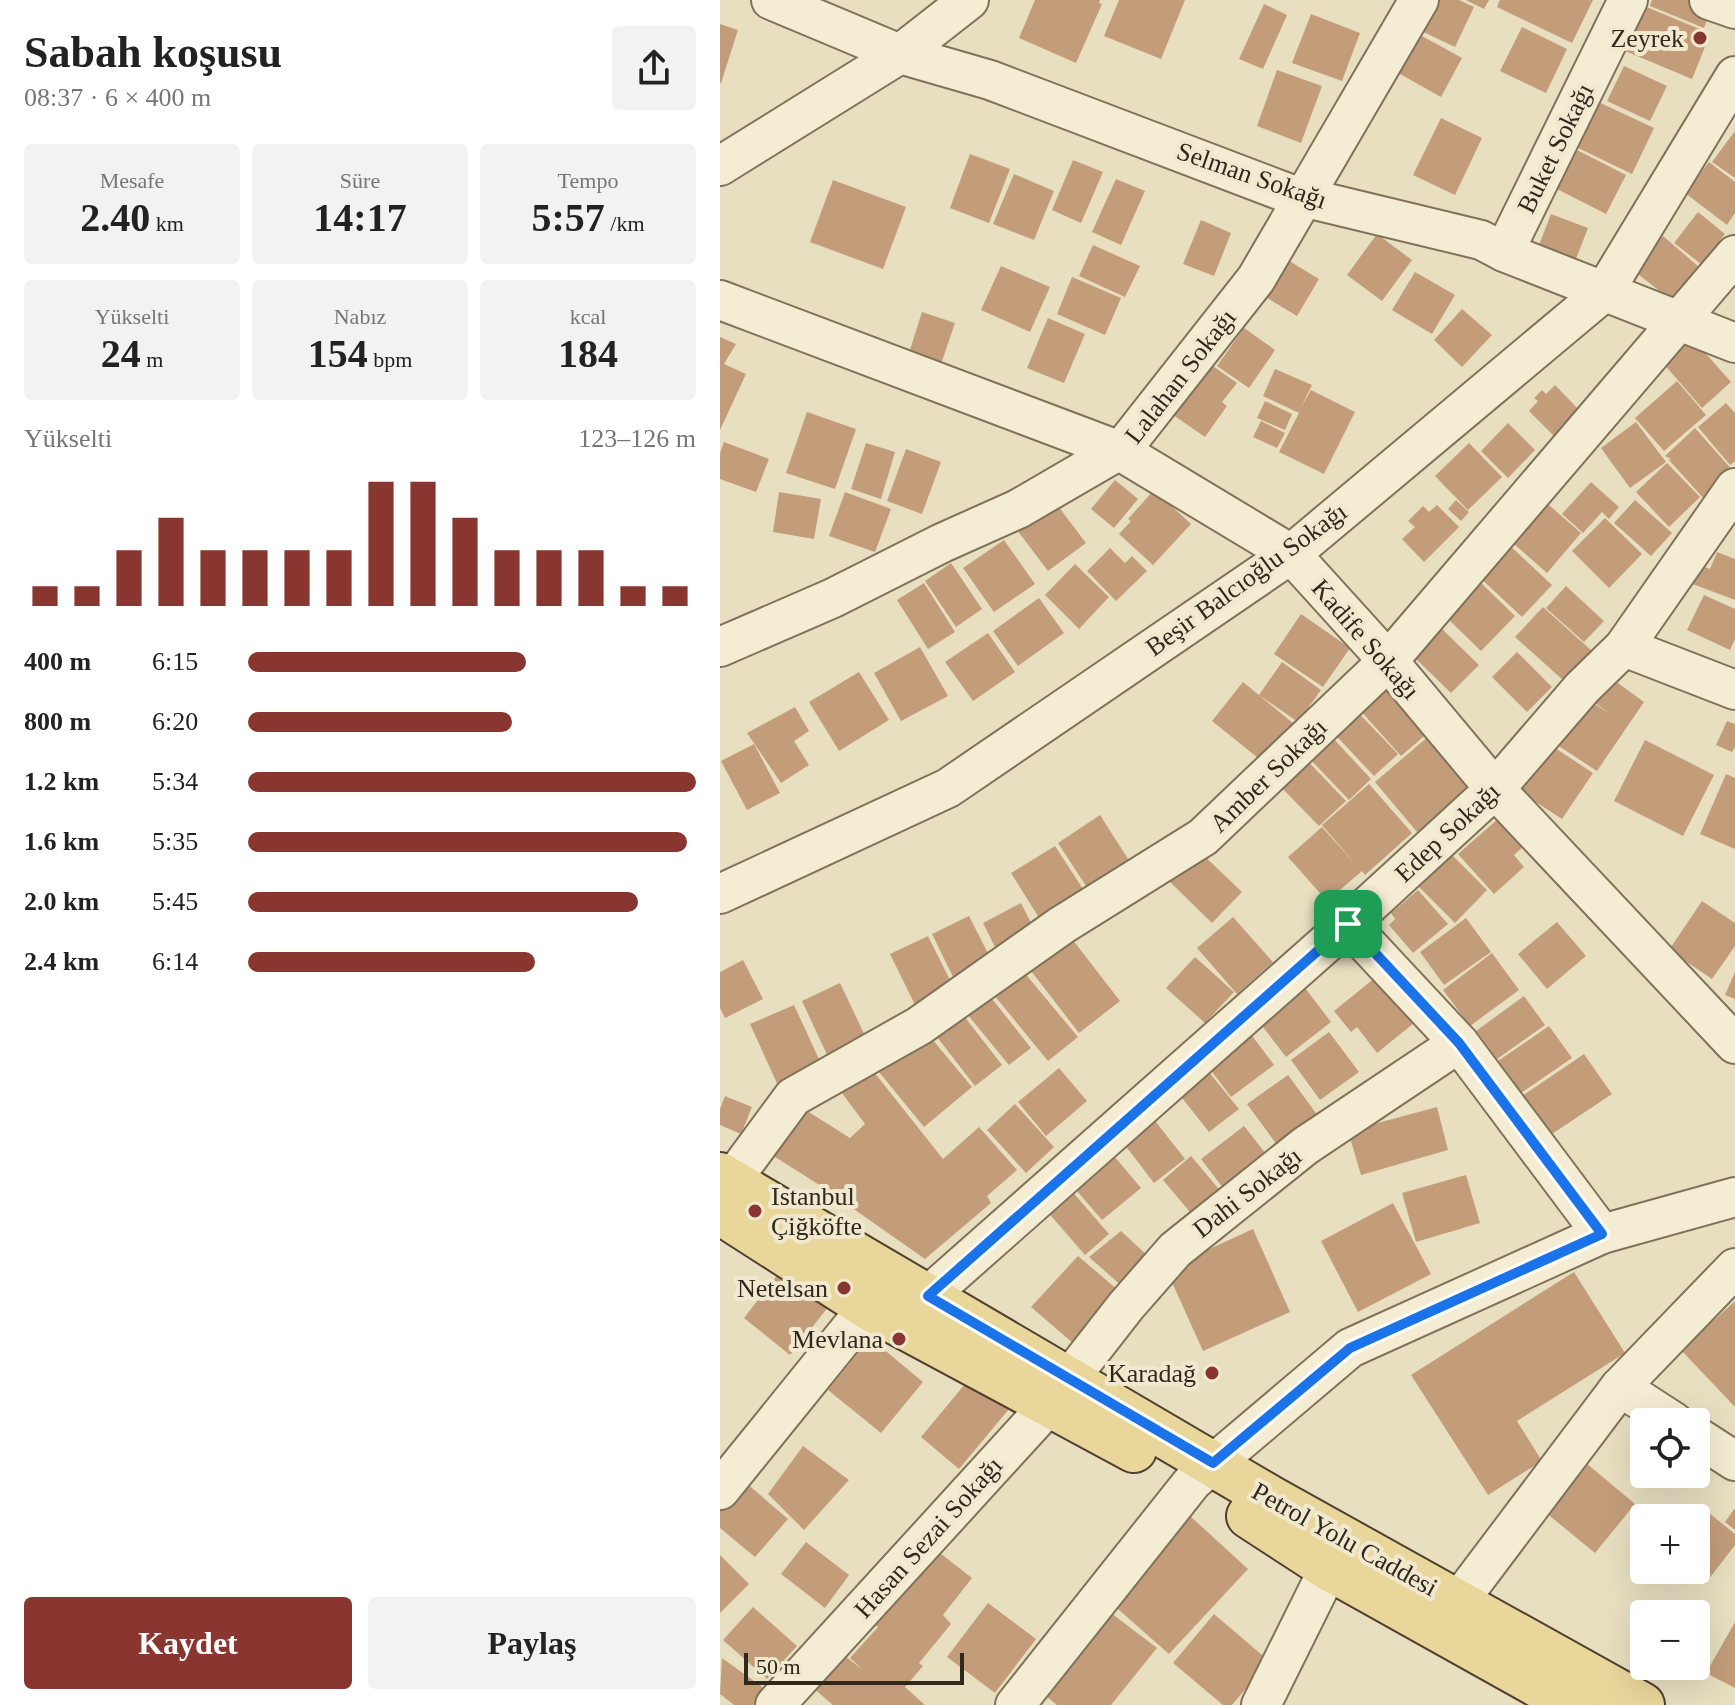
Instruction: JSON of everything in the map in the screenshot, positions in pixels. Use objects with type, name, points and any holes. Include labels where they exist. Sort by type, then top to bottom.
[{"type":"main road","name":"Petrol Yolu Caddesi","points":[[723,1191],[897,1309]]},
{"type":"main road","name":"Petrol Yolu Caddesi","points":[[723,1191],[897,1309],[1059,1392],[1203,1472],[1458,1602],[1642,1705]]},
{"type":"main road","name":"Petrol Yolu Caddesi","points":[[1203,1472],[1329,1568],[1574,1705]]},
{"type":"street","name":"Selman Sokağı","points":[[771,0],[900,54],[990,80],[1305,197],[1481,240],[1504,252],[1735,343]]},
{"type":"street","points":[[720,166],[900,54],[969,0]]},
{"type":"street","name":"Lalahan Sokağı","points":[[725,638],[833,598],[1018,509],[1120,451],[1256,279],[1419,0]]},
{"type":"street","name":"Buket Sokağı","points":[[1504,252],[1628,0]]},
{"type":"street","points":[[1709,0],[1735,9]]},
{"type":"street","name":"Beşir Balcıoğlu Sokağı","points":[[720,894],[948,788],[1291,554],[1604,292],[1735,76]]},
{"type":"street","name":"Amber Sokağı","points":[[723,1191],[793,1097],[919,1026],[1062,925],[1203,837],[1388,661],[1735,255]]},
{"type":"street","name":"Kadife Sokağı","points":[[720,300],[1120,451],[1291,554],[1388,661],[1495,789],[1735,1044]]},
{"type":"street","name":"Edep Sokağı","points":[[720,1490],[897,1309],[1348,924],[1495,789],[1582,688],[1624,647],[1735,488]]},
{"type":"street","points":[[1624,647],[1735,690]]},
{"type":"street","points":[[1348,924],[1459,1043],[1602,1234]]},
{"type":"street","name":"Dahi Sokağı","points":[[1059,1392],[1126,1306],[1175,1250],[1305,1146],[1459,1043]]},
{"type":"street","points":[[1017,1704],[1203,1472],[1350,1348],[1602,1234],[1735,1197]]},
{"type":"street","points":[[1458,1602],[1620,1387],[1735,1268]]},
{"type":"street","points":[[1620,1387],[1652,1408]]},
{"type":"street","name":"Hasan Sezai Sokağı","points":[[775,1705],[1059,1392]]},
{"type":"street","points":[[1710,1445],[1735,1461]]},
{"type":"street","points":[[1261,1705],[1329,1568]]},
{"type":"building","points":[[1035,0],[1100,0],[1102,4],[1076,63],[1019,38]]},
{"type":"building","points":[[1119,0],[1185,0],[1161,59],[1104,36]]},
{"type":"building","points":[[1426,0],[1459,0],[1474,7],[1455,47],[1413,27]]},
{"type":"building","points":[[1466,0],[1489,0],[1484,9]]},
{"type":"building","points":[[1500,0],[1593,0],[1572,43],[1497,7]]},
{"type":"building","points":[[1652,0],[1687,0],[1711,10],[1704,28],[1650,6]]},
{"type":"building","points":[[1264,4],[1287,15],[1263,69],[1239,59]]},
{"type":"building","points":[[1644,6],[1702,30],[1697,44],[1705,47],[1692,79],[1618,48]]},
{"type":"building","points":[[1311,14],[1360,33],[1342,81],[1292,63]]},
{"type":"building","points":[[720,24],[738,30],[721,83],[720,83]]},
{"type":"building","points":[[1522,27],[1567,49],[1546,93],[1500,71]]},
{"type":"building","points":[[1413,31],[1462,58],[1441,97],[1391,69]]},
{"type":"building","points":[[1624,66],[1667,86],[1650,121],[1607,101]]},
{"type":"building","points":[[1277,70],[1322,86],[1301,143],[1257,126]]},
{"type":"building","points":[[1592,99],[1654,128],[1632,174],[1570,144]]},
{"type":"building","points":[[1441,118],[1482,138],[1455,195],[1413,175]]},
{"type":"building","points":[[1735,131],[1735,178],[1712,162]]},
{"type":"building","points":[[1575,149],[1626,175],[1606,214],[1555,188]]},
{"type":"building","points":[[970,154],[1010,169],[989,223],[950,208]]},
{"type":"building","points":[[1073,160],[1103,172],[1081,223],[1052,210]]},
{"type":"building","points":[[1709,162],[1735,182],[1735,213],[1727,225],[1685,193]]},
{"type":"building","points":[[1014,174],[1054,191],[1034,240],[993,224]]},
{"type":"building","points":[[1116,179],[1145,191],[1121,245],[1092,232]]},
{"type":"building","points":[[833,180],[906,207],[883,269],[810,242]]},
{"type":"building","points":[[1698,212],[1725,234],[1701,264],[1674,243]]},
{"type":"building","points":[[1551,214],[1588,228],[1576,259],[1539,245]]},
{"type":"building","points":[[1201,220],[1231,233],[1214,276],[1183,264]]},
{"type":"building","points":[[1377,234],[1412,260],[1382,301],[1347,275]]},
{"type":"building","points":[[1663,236],[1699,267],[1671,300],[1634,271]]},
{"type":"building","points":[[1093,245],[1140,266],[1125,297],[1079,276]]},
{"type":"building","points":[[1281,256],[1319,279],[1297,316],[1259,293]]},
{"type":"building","points":[[1001,266],[1050,287],[1030,332],[981,310]]},
{"type":"building","points":[[1415,272],[1455,295],[1432,334],[1392,310]]},
{"type":"building","points":[[1072,277],[1121,298],[1105,335],[1057,314]]},
{"type":"building","points":[[1462,309],[1492,335],[1462,367],[1434,340]]},
{"type":"building","points":[[922,312],[955,323],[941,364],[909,353]]},
{"type":"building","points":[[1048,318],[1085,334],[1064,383],[1027,368]]},
{"type":"building","points":[[1244,328],[1275,350],[1249,388],[1217,366]]},
{"type":"building","points":[[1685,330],[1731,382],[1702,408],[1656,355]]},
{"type":"building","points":[[720,337],[736,344],[724,364],[746,374],[720,430]]},
{"type":"building","points":[[1203,359],[1237,383],[1222,402],[1227,406],[1205,437],[1166,410]]},
{"type":"building","points":[[1275,369],[1312,385],[1301,407],[1311,390],[1355,412],[1324,474],[1279,452],[1299,413],[1263,396]]},
{"type":"building","points":[[1677,381],[1706,415],[1664,451],[1635,418]]},
{"type":"building","points":[[1555,385],[1581,412],[1555,437],[1529,411],[1538,401],[1534,398],[1542,390],[1546,394]]},
{"type":"building","points":[[1265,401],[1292,414],[1285,430],[1257,418]]},
{"type":"building","points":[[1726,403],[1735,413],[1735,461],[1730,465],[1698,427]]},
{"type":"building","points":[[807,412],[856,429],[835,489],[786,473]]},
{"type":"building","points":[[1261,421],[1285,433],[1277,448],[1253,437]]},
{"type":"building","points":[[1636,422],[1666,462],[1630,488],[1601,448]]},
{"type":"building","points":[[1508,423],[1535,450],[1508,478],[1481,451]]},
{"type":"building","points":[[1695,428],[1734,472],[1704,499],[1671,459],[1665,456]]},
{"type":"building","points":[[724,442],[769,459],[756,492],[720,479],[720,453]]},
{"type":"building","points":[[866,443],[895,452],[881,499],[851,489]]},
{"type":"building","points":[[1469,443],[1502,477],[1468,510],[1435,476]]},
{"type":"building","points":[[906,449],[941,462],[922,514],[887,501]]},
{"type":"building","points":[[1667,463],[1700,497],[1669,527],[1636,492]]},
{"type":"building","points":[[1115,480],[1138,499],[1114,528],[1091,509]]},
{"type":"building","points":[[1591,482],[1619,507],[1609,519],[1602,512],[1583,533],[1562,514]]},
{"type":"building","points":[[1154,490],[1191,524],[1153,565],[1119,534]]},
{"type":"building","points":[[779,492],[821,499],[814,539],[773,532]]},
{"type":"building","points":[[845,492],[891,509],[875,552],[829,536]]},
{"type":"building","points":[[1541,498],[1581,533],[1547,573],[1506,537]]},
{"type":"building","points":[[1456,500],[1469,512],[1461,521],[1448,509]]},
{"type":"building","points":[[1635,500],[1672,533],[1651,556],[1614,523]]},
{"type":"building","points":[[1055,502],[1086,543],[1048,571],[1017,530]]},
{"type":"building","points":[[1437,505],[1459,527],[1424,562],[1402,539],[1415,527],[1408,521],[1423,506],[1429,512]]},
{"type":"building","points":[[1605,518],[1642,554],[1609,588],[1572,551]]},
{"type":"building","points":[[1004,540],[1035,584],[994,612],[963,568]]},
{"type":"building","points":[[1505,541],[1552,585],[1522,617],[1475,573]]},
{"type":"building","points":[[1110,548],[1125,563],[1132,556],[1147,571],[1116,601],[1087,571]]},
{"type":"building","points":[[1717,552],[1735,559],[1735,600],[1690,583],[1697,564],[1710,569]]},
{"type":"building","points":[[951,563],[982,609],[956,627],[925,581]]},
{"type":"building","points":[[1075,564],[1109,597],[1079,629],[1045,595]]},
{"type":"building","points":[[1478,580],[1515,616],[1481,651],[1444,615]]},
{"type":"building","points":[[924,583],[955,632],[928,649],[897,600]]},
{"type":"building","points":[[1566,586],[1604,621],[1584,642],[1546,608]]},
{"type":"building","points":[[1704,595],[1735,609],[1735,639],[1730,650],[1687,630]]},
{"type":"building","points":[[1039,598],[1064,633],[1018,666],[993,631]]},
{"type":"building","points":[[1543,607],[1592,651],[1564,681],[1515,637]]},
{"type":"building","points":[[1301,614],[1350,648],[1323,687],[1274,654]]},
{"type":"building","points":[[1441,628],[1479,665],[1451,693],[1413,656]]},
{"type":"building","points":[[988,633],[1015,672],[973,701],[945,662]]},
{"type":"building","points":[[920,647],[948,696],[901,721],[874,673]]},
{"type":"building","points":[[1517,652],[1552,687],[1527,712],[1492,677]]},
{"type":"building","points":[[1282,662],[1321,690],[1298,722],[1259,695]]},
{"type":"building","points":[[859,672],[889,720],[839,751],[809,702]]},
{"type":"building","points":[[1604,673],[1644,702],[1597,771],[1551,741],[1581,695],[1610,714],[1587,697]]},
{"type":"building","points":[[1379,676],[1429,732],[1401,756],[1351,700]]},
{"type":"building","points":[[1243,682],[1299,728],[1268,766],[1212,721]]},
{"type":"building","points":[[1349,703],[1398,754],[1374,776],[1326,725]]},
{"type":"building","points":[[795,707],[809,731],[794,741],[809,765],[781,783],[747,733]]},
{"type":"building","points":[[1727,721],[1735,724],[1735,747],[1732,752],[1716,745]]},
{"type":"building","points":[[1430,735],[1472,786],[1417,832],[1375,782]]},
{"type":"building","points":[[1331,736],[1371,779],[1349,800],[1309,758]]},
{"type":"building","points":[[1645,740],[1714,775],[1683,836],[1614,801]]},
{"type":"building","points":[[1546,742],[1593,773],[1562,819],[1519,791],[1538,764]]},
{"type":"building","points":[[754,744],[780,793],[747,810],[721,761]]},
{"type":"building","points":[[1299,752],[1346,801],[1319,826],[1272,778]]},
{"type":"building","points":[[1726,774],[1735,778],[1735,849],[1700,834]]},
{"type":"building","points":[[1369,784],[1412,833],[1365,875],[1362,871],[1327,901],[1288,857],[1322,827],[1356,865],[1322,825]]},
{"type":"building","points":[[1100,815],[1130,862],[1088,889],[1058,843]]},
{"type":"building","points":[[1499,818],[1524,846],[1514,855],[1524,867],[1494,894],[1458,854]]},
{"type":"building","points":[[1055,846],[1085,892],[1041,921],[1011,873]]},
{"type":"building","points":[[1198,850],[1242,892],[1212,923],[1169,881]]},
{"type":"building","points":[[1447,850],[1487,890],[1455,923],[1415,883]]},
{"type":"building","points":[[1418,890],[1448,924],[1413,953],[1389,925],[1395,919],[1391,913]]},
{"type":"building","points":[[1702,901],[1735,923],[1735,946],[1712,979],[1669,950]]},
{"type":"building","points":[[1021,903],[1035,931],[997,951],[983,923]]},
{"type":"building","points":[[969,916],[996,969],[958,987],[932,934]]},
{"type":"building","points":[[1233,917],[1273,962],[1237,994],[1197,948]]},
{"type":"building","points":[[1466,918],[1491,952],[1444,985],[1420,952]]},
{"type":"building","points":[[1557,922],[1586,956],[1547,989],[1518,954]]},
{"type":"building","points":[[1069,935],[1120,1001],[1079,1033],[1028,967]]},
{"type":"building","points":[[928,936],[955,990],[917,1009],[890,954]]},
{"type":"building","points":[[1492,953],[1519,990],[1470,1026],[1443,990]]},
{"type":"building","points":[[1195,957],[1234,992],[1205,1023],[1166,988]]},
{"type":"building","points":[[743,960],[763,999],[725,1018],[720,1008],[720,972]]},
{"type":"building","points":[[1023,971],[1078,1037],[1048,1061],[994,995]]},
{"type":"building","points":[[1735,972],[1735,999],[1725,995]]},
{"type":"building","points":[[1376,977],[1414,1023],[1377,1053],[1357,1027],[1351,1032],[1334,1011]]},
{"type":"building","points":[[1299,980],[1331,1022],[1286,1057],[1253,1014]]},
{"type":"building","points":[[840,983],[868,1042],[829,1059],[802,1001]]},
{"type":"building","points":[[989,995],[1031,1048],[1009,1065],[967,1014]]},
{"type":"building","points":[[1524,996],[1545,1025],[1497,1059],[1476,1031]]},
{"type":"building","points":[[794,1005],[824,1070],[780,1090],[750,1024]]},
{"type":"building","points":[[964,1016],[1002,1065],[975,1086],[937,1037]]},
{"type":"building","points":[[1549,1026],[1572,1058],[1521,1093],[1498,1061]]},
{"type":"building","points":[[1247,1029],[1274,1065],[1231,1097],[1204,1061]]},
{"type":"building","points":[[1329,1032],[1359,1072],[1320,1100],[1291,1060]]},
{"type":"building","points":[[927,1033],[972,1087],[924,1127],[879,1072]]},
{"type":"building","points":[[1584,1054],[1612,1094],[1549,1136],[1522,1096]]},
{"type":"building","points":[[866,1062],[943,1159],[979,1127],[1017,1170],[987,1196],[991,1203],[925,1259],[764,1150],[793,1102],[850,1138],[865,1124],[836,1085]]},
{"type":"building","points":[[1204,1066],[1239,1109],[1209,1132],[1175,1089]]},
{"type":"building","points":[[1059,1068],[1087,1101],[1046,1136],[1018,1102]]},
{"type":"building","points":[[1288,1075],[1321,1120],[1280,1149],[1247,1104]]},
{"type":"building","points":[[725,1096],[752,1107],[741,1134],[720,1125],[720,1109]]},
{"type":"building","points":[[1015,1104],[1054,1147],[1026,1173],[987,1130]]},
{"type":"building","points":[[1437,1107],[1448,1150],[1361,1175],[1348,1131]]},
{"type":"building","points":[[1152,1117],[1185,1159],[1154,1183],[1121,1140]]},
{"type":"building","points":[[1244,1126],[1274,1164],[1230,1197],[1201,1159]]},
{"type":"building","points":[[1109,1150],[1141,1188],[1102,1220],[1070,1183]]},
{"type":"building","points":[[1191,1156],[1223,1194],[1195,1218],[1163,1180]]},
{"type":"building","points":[[1466,1175],[1480,1223],[1416,1242],[1402,1193]]},
{"type":"building","points":[[1070,1189],[1109,1234],[1085,1255],[1046,1210]]},
{"type":"building","points":[[1393,1203],[1431,1274],[1358,1312],[1321,1241]]},
{"type":"building","points":[[1253,1229],[1290,1312],[1203,1351],[1166,1269]]},
{"type":"building","points":[[1121,1231],[1149,1257],[1123,1287],[1089,1257]]},
{"type":"building","points":[[1078,1256],[1119,1291],[1074,1344],[1031,1307]]},
{"type":"building","points":[[782,1269],[829,1306],[790,1355],[744,1318]]},
{"type":"building","points":[[1574,1272],[1625,1353],[1517,1421],[1542,1461],[1488,1495],[1411,1375]]},
{"type":"building","points":[[1735,1301],[1735,1407],[1681,1350]]},
{"type":"building","points":[[870,1338],[923,1382],[881,1433],[828,1390]]},
{"type":"building","points":[[975,1372],[1014,1403],[959,1469],[921,1437]]},
{"type":"building","points":[[803,1446],[849,1480],[804,1530],[768,1494]]},
{"type":"building","points":[[1586,1463],[1635,1504],[1630,1504],[1630,1510],[1595,1553],[1545,1512]]},
{"type":"building","points":[[745,1482],[788,1519],[755,1557],[720,1528],[720,1511]]},
{"type":"building","points":[[1735,1508],[1735,1530],[1725,1522]]},
{"type":"building","points":[[1710,1514],[1735,1534],[1735,1545],[1710,1578]]},
{"type":"building","points":[[1189,1515],[1248,1569],[1169,1654],[1110,1602]]},
{"type":"building","points":[[806,1542],[849,1575],[825,1608],[781,1574]]},
{"type":"building","points":[[927,1543],[972,1578],[943,1615],[951,1624],[919,1663],[923,1666],[905,1687],[925,1705],[833,1705],[812,1687],[841,1653],[863,1670],[850,1658],[878,1627],[867,1618]]},
{"type":"building","points":[[720,1555],[749,1584],[720,1613]]},
{"type":"building","points":[[988,1603],[1036,1639],[995,1693],[947,1657]]},
{"type":"building","points":[[753,1607],[797,1646],[767,1679],[723,1640]]},
{"type":"building","points":[[1111,1613],[1157,1648],[1111,1705],[1057,1705],[1046,1696]]},
{"type":"building","points":[[1214,1614],[1269,1661],[1232,1705],[1223,1705],[1173,1663]]},
{"type":"building","points":[[1735,1622],[1735,1688],[1710,1675],[1710,1666]]},
{"type":"building","points":[[722,1658],[765,1689],[753,1705],[734,1705],[720,1694]]},
{"type":"place","name":"Zeyrek","points":[[1700,38]]},
{"type":"place","name":"Istanbul Çiğköfte","points":[[755,1211]]},
{"type":"place","name":"Netelsan","points":[[844,1288]]},
{"type":"place","name":"Mevlana","points":[[899,1339]]},
{"type":"place","name":"Karadağ","points":[[1212,1373]]},
{"type":"route","points":[[1348,924],[1459,1043],[1602,1234],[1350,1348],[1213,1463],[928,1296],[1348,924]]}]
